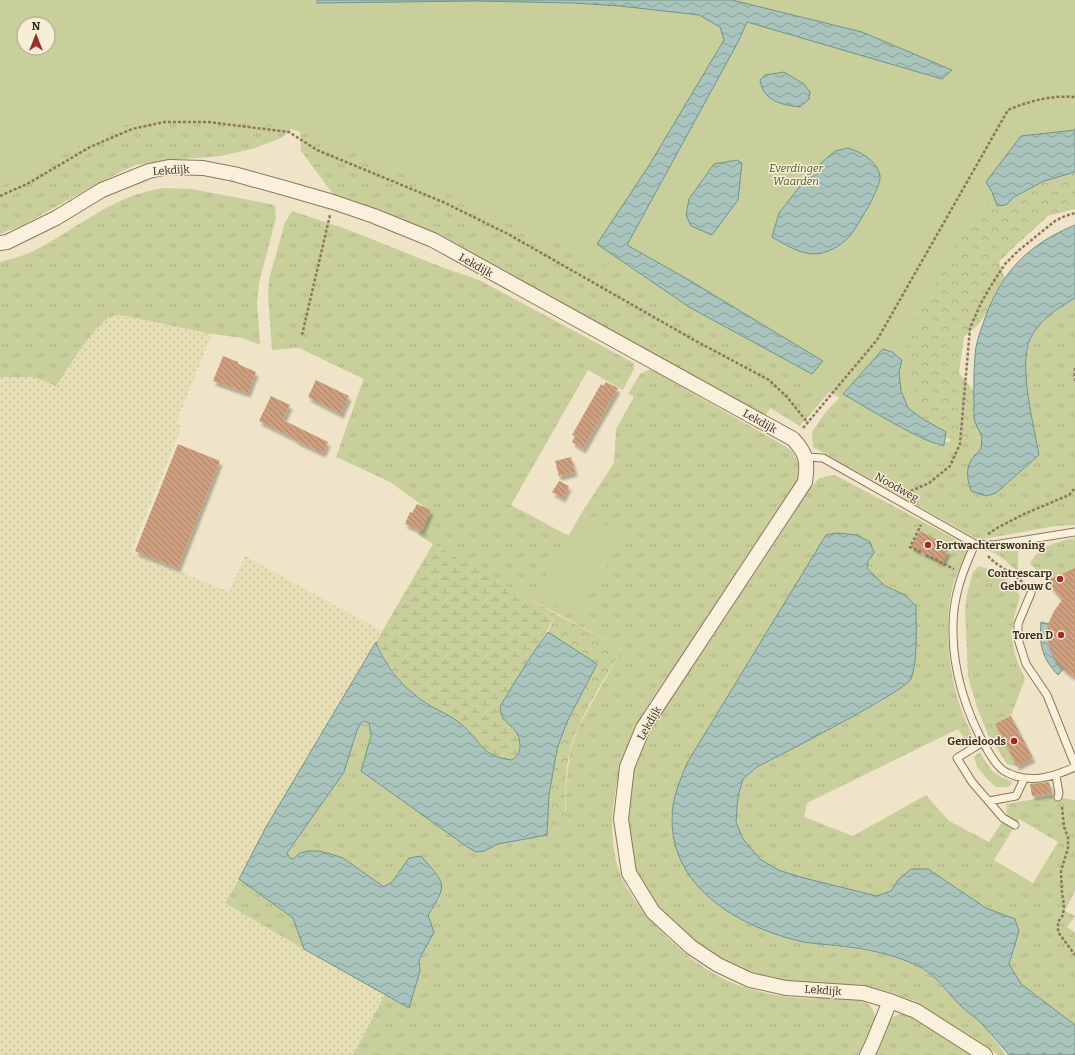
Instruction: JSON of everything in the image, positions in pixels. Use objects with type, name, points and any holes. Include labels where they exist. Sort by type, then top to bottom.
[{"type":"street","name":"Lekdijk","points":[[0,244],[56,218],[102,190],[149,171],[169,167],[204,168],[234,174],[333,202],[374,216],[433,240],[793,440],[800,447],[806,457],[808,467],[805,482],[643,728],[627,768],[621,819],[628,873],[653,912],[691,947],[718,965],[750,980],[786,988],[863,993],[890,1001],[916,1011],[985,1055]]},
{"type":"street","points":[[867,1055],[890,1001]]},
{"type":"lane","name":"Noodweg","points":[[806,457],[823,458],[975,544]]},
{"type":"lane","points":[[1031,593],[1018,624],[1018,639],[1026,664],[1047,696],[1075,766],[1056,776],[1024,779],[1006,773],[993,759],[983,742],[968,708],[960,684],[956,665],[953,626],[956,593],[962,573],[975,544],[994,545],[1075,532]]},
{"type":"lane","points":[[983,742],[957,758],[972,782],[1003,818],[1015,825]]},
{"type":"lane","points":[[1056,776],[1060,793],[1058,797]]},
{"type":"lane","points":[[989,800],[1016,796],[1024,779]]},
{"type":"path","points":[[793,440],[877,340],[1008,110],[1021,104],[1061,96],[1075,97]]},
{"type":"path","points":[[302,335],[333,202]]},
{"type":"path","points":[[904,494],[930,482],[950,466],[960,444],[970,328],[981,303],[992,284],[1005,264],[1018,251],[1055,221],[1064,216],[1075,213]]},
{"type":"path","points":[[1075,368],[1075,383]]},
{"type":"path","points":[[1031,593],[1017,576],[996,564],[975,544],[997,528],[1069,495],[1075,488]]},
{"type":"path","points":[[918,531],[910,547],[921,552]]},
{"type":"path","points":[[926,555],[947,566]]},
{"type":"path","points":[[1058,797],[1062,808],[1064,827],[1068,837],[1068,848],[1061,870],[1064,905],[1063,915],[1058,922],[1058,932],[1075,955]]},
{"type":"shaded area","points":[[113,316],[125,316],[212,334],[176,423],[182,426],[131,552],[229,592],[245,556],[382,631],[266,827],[225,903],[385,994],[353,1055],[0,1055],[0,377],[34,377],[56,386],[85,343],[103,321]]},
{"type":"green space","points":[[0,0],[266,0],[832,389],[800,426],[770,408],[764,418],[336,198],[301,151],[300,131],[291,128],[289,132],[279,139],[252,149],[221,156],[170,160],[136,165],[108,178],[23,225],[0,234]]},
{"type":"green space","name":"Everdinger Waarden","points":[[0,0],[1075,0],[1075,154],[1029,157],[967,223],[905,340],[927,447],[591,258],[333,143],[280,125],[253,121],[188,116],[159,118],[134,122],[106,132],[0,187]]},
{"type":"green space","points":[[1014,114],[1006,205],[1029,188],[1047,180],[1075,172],[1075,209],[1048,216],[999,262],[1005,278],[994,295],[988,311],[978,325],[964,337],[959,373],[974,391],[975,422],[982,437],[964,438],[946,435],[946,432],[923,419],[908,408],[892,336]]},
{"type":"green space","points":[[164,188],[192,189],[275,205],[276,218],[259,283],[257,302],[260,345],[243,338],[212,334],[125,316],[114,316],[106,320],[90,336],[56,386],[34,377],[0,377],[0,262],[29,253],[110,206],[127,198]]},
{"type":"green space","points":[[292,211],[349,230],[444,268],[479,280],[634,363],[634,369],[623,390],[588,370],[511,505],[569,536],[623,536],[582,512],[614,463],[616,429],[634,397],[628,394],[640,374],[651,369],[792,451],[797,460],[801,473],[800,482],[644,711],[633,733],[626,752],[615,794],[612,836],[615,856],[621,876],[636,901],[648,917],[668,938],[705,968],[736,984],[760,992],[801,998],[838,997],[857,999],[865,1002],[871,1007],[875,1018],[874,1025],[870,1038],[861,1055],[353,1055],[385,994],[409,1007],[420,971],[419,960],[434,932],[428,915],[440,898],[409,858],[392,882],[384,887],[343,858],[318,851],[308,851],[300,853],[293,859],[290,858],[287,853],[344,772],[357,730],[361,723],[364,721],[369,722],[370,741],[361,771],[466,846],[476,852],[484,851],[498,844],[547,835],[557,828],[566,810],[566,785],[570,751],[579,726],[622,649],[486,575],[418,535],[430,511],[390,482],[336,457],[364,379],[299,348],[272,350],[268,295],[269,279],[285,222]]},
{"type":"green space","points":[[1075,298],[1075,525],[1055,526],[979,540],[813,447],[812,432],[825,413],[843,394],[916,435],[938,445],[944,445],[945,442],[950,441],[951,439],[946,438],[946,435],[964,438],[982,437],[981,449],[974,454],[1039,455],[1026,379],[1027,350],[1030,339],[1038,326],[1056,310]]},
{"type":"green space","points":[[835,475],[959,541],[967,551],[955,579],[951,593],[948,640],[949,656],[958,700],[974,740],[967,743],[958,729],[807,803],[804,817],[853,836],[926,795],[949,821],[989,842],[1002,822],[1013,829],[994,860],[1033,883],[1058,842],[1019,819],[1017,822],[1007,815],[1006,804],[1053,796],[1075,800],[1075,891],[1065,911],[1075,916],[1067,927],[1075,932],[1075,1025],[1021,984],[1009,964],[1019,931],[1015,919],[986,908],[928,869],[898,880],[891,891],[877,896],[778,870],[760,859],[743,840],[736,822],[738,796],[743,779],[757,767],[883,700],[905,595],[885,586],[867,568],[868,561],[826,535],[687,763],[679,782],[671,817],[673,837],[686,869],[726,910],[745,922],[796,940],[898,957],[919,966],[933,977],[963,1008],[979,1020],[1006,1055],[998,1055],[914,1001],[890,992],[864,985],[793,983],[766,977],[739,967],[719,957],[693,941],[654,903],[640,883],[631,862],[625,818],[631,773],[650,729],[809,490],[819,478]],"holes":[[[944,544],[936,559],[926,554],[924,557],[920,554],[921,551]]]},
{"type":"green space","points":[[582,512],[624,536],[577,617],[535,594]]},
{"type":"green space","points":[[1075,538],[1075,582],[1056,592],[1042,575],[1030,564],[1038,553],[1048,546]]},
{"type":"green space","points":[[433,544],[556,614],[500,706],[500,711],[503,718],[518,733],[520,738],[519,752],[512,760],[502,759],[488,753],[414,695],[398,678],[386,662],[376,642]]},
{"type":"green space","points":[[990,551],[1018,551],[1018,572],[1000,556]]},
{"type":"green space","points":[[979,566],[992,570],[1003,576],[1020,596],[1014,620],[1012,638],[1017,659],[1025,679],[1011,716],[995,725],[1017,766],[1007,764],[988,735],[976,704],[968,676],[965,608],[973,572]]},
{"type":"green space","points":[[556,614],[622,649],[586,711],[574,737],[568,759],[566,779],[565,827],[557,828],[547,835],[549,795],[557,749],[567,722],[597,664],[548,632]]},
{"type":"green space","points":[[980,752],[993,771],[1001,777],[1013,782],[1008,787],[996,787],[977,767],[974,757]]},
{"type":"green space","points":[[239,879],[293,918],[304,949],[225,903]]},
{"type":"green space","points":[[901,1013],[914,1015],[974,1055],[873,1055],[891,1018]]},
{"type":"water","points":[[317,0],[732,0],[862,32],[952,70],[942,79],[747,22],[738,42],[627,245],[689,280],[823,361],[812,374],[689,307],[597,244],[648,167],[724,40],[720,27],[699,15],[620,6],[573,3],[475,1],[317,3]]},
{"type":"water","points":[[784,72],[804,84],[810,92],[809,99],[800,107],[774,101],[765,93],[762,87],[760,80],[765,75]]},
{"type":"water","points":[[1075,130],[1075,172],[1044,181],[1014,197],[1006,205],[997,206],[992,192],[986,182],[1021,136]]},
{"type":"water","points":[[848,148],[858,152],[872,161],[880,175],[880,181],[873,197],[858,225],[849,237],[833,249],[819,254],[808,254],[772,237],[779,213],[812,171],[835,151]]},
{"type":"water","points":[[737,160],[742,163],[738,200],[712,235],[691,226],[686,215],[689,199],[714,164]]},
{"type":"water","points":[[1075,225],[1075,298],[1056,310],[1038,326],[1030,339],[1027,350],[1026,379],[1039,455],[996,493],[986,496],[971,491],[968,479],[968,468],[972,459],[981,449],[982,437],[974,417],[975,355],[985,318],[1000,286],[1019,261],[1044,241]]},
{"type":"water","points":[[883,349],[892,352],[902,360],[899,372],[901,391],[908,408],[923,419],[946,432],[944,445],[936,444],[910,432],[843,394]]},
{"type":"water","points":[[837,533],[857,535],[870,542],[874,553],[868,561],[867,568],[885,586],[905,595],[916,606],[915,663],[911,679],[904,686],[866,709],[757,767],[743,779],[738,796],[736,822],[743,839],[760,859],[778,870],[877,896],[891,891],[898,880],[911,869],[928,869],[986,908],[1015,919],[1019,931],[1009,964],[1021,984],[1075,1025],[1075,1055],[1009,1055],[979,1021],[963,1008],[935,978],[923,969],[907,961],[879,952],[795,940],[751,924],[730,913],[711,899],[695,883],[683,864],[675,842],[672,811],[679,783],[687,763],[826,535]]},
{"type":"water","points":[[1041,622],[1049,624],[1049,642],[1055,660],[1063,669],[1058,675],[1048,663],[1043,651],[1041,644]]},
{"type":"water","points":[[548,632],[597,664],[567,722],[557,749],[549,795],[547,835],[498,844],[484,851],[476,852],[466,846],[361,771],[371,736],[369,723],[364,721],[357,730],[344,772],[287,853],[290,858],[293,859],[300,853],[308,851],[318,851],[343,858],[384,887],[392,882],[409,858],[421,856],[435,873],[441,884],[441,890],[428,915],[434,932],[419,960],[420,971],[409,1008],[304,949],[293,918],[239,879],[266,827],[376,642],[385,660],[397,678],[412,693],[429,705],[457,721],[487,752],[501,758],[512,760],[519,752],[519,738],[514,729],[503,718],[500,708],[537,647]]},
{"type":"building","points":[[223,356],[256,372],[248,393],[213,381]]},
{"type":"building","points":[[316,380],[349,396],[341,414],[308,397]]},
{"type":"building","points":[[606,382],[618,388],[583,449],[572,442],[575,436],[572,435],[601,384],[603,386]]},
{"type":"building","points":[[271,396],[290,405],[283,420],[328,442],[323,453],[259,421]]},
{"type":"building","points":[[178,444],[220,461],[178,568],[135,551]]},
{"type":"building","points":[[571,457],[575,472],[559,476],[555,461]]},
{"type":"building","points":[[559,481],[569,486],[563,498],[552,492]]},
{"type":"building","points":[[417,504],[431,510],[422,531],[405,524],[410,512],[412,513]]},
{"type":"building","name":"Fortwachterswoning","points":[[920,531],[945,544],[942,548],[948,551],[943,562],[911,547]]},
{"type":"building","name":"Toren D","points":[[1075,568],[1075,678],[1061,667],[1054,659],[1050,650],[1046,636],[1049,622],[1054,611],[1062,600],[1046,581]]},
{"type":"building","name":"Genieloods","points":[[1011,716],[1033,758],[1017,766],[995,724]]},
{"type":"building","points":[[1049,782],[1052,793],[1032,796],[1030,784]]},
{"type":"place","name":"Fortwachterswoning","points":[[928,545]]},
{"type":"place","name":"Contrescarp Gebouw C","points":[[1060,579]]},
{"type":"place","name":"Toren D","points":[[1061,635]]},
{"type":"place","name":"Genieloods","points":[[1014,741]]}]
